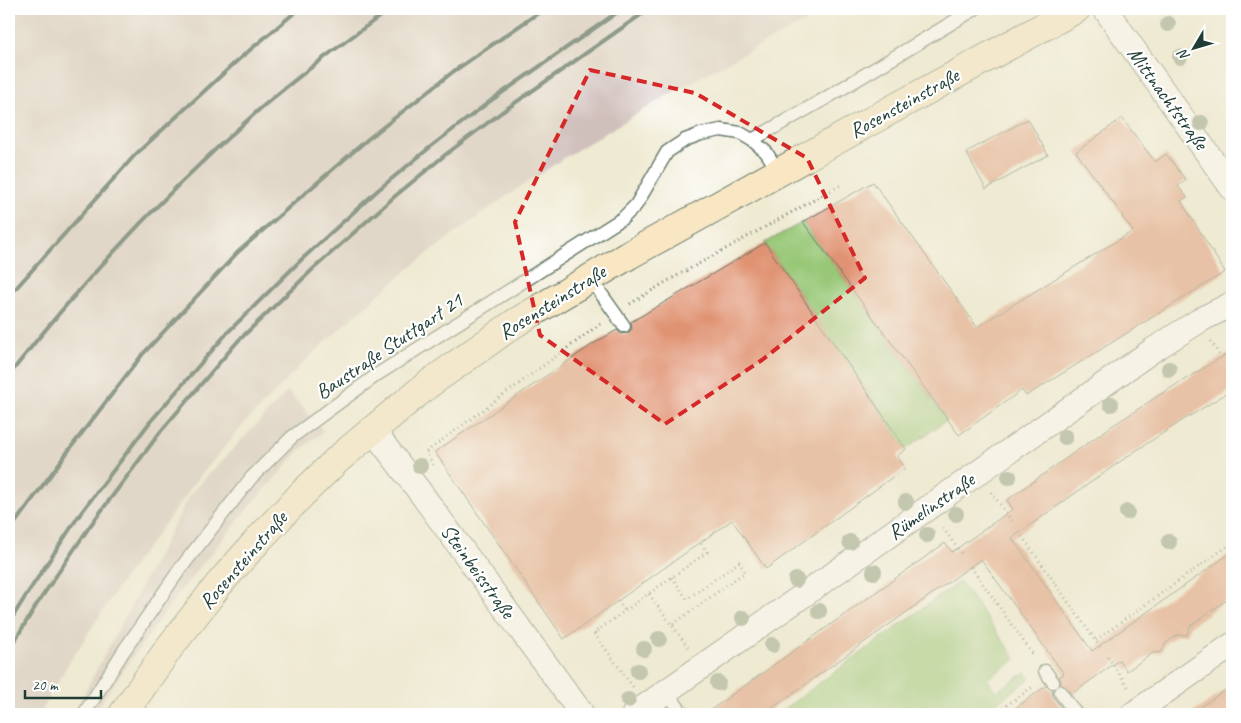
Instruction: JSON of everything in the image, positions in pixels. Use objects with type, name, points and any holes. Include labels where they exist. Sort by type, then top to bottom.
[{"type":"street","name":"Rosensteinstraße","points":[[123,714],[169,648],[226,576],[260,538],[337,460],[430,383],[515,323],[590,278],[1076,9]]},
{"type":"street","name":"Mittnachtstraße","points":[[1105,9],[1232,188]]},
{"type":"street","name":"Rümelinstraße","points":[[641,710],[1153,350],[1202,319],[1232,304]]},
{"type":"street","name":"Steinbeisstraße","points":[[372,430],[420,492],[582,714]]},
{"type":"street","points":[[1138,711],[1232,644]]},
{"type":"lane","points":[[752,140],[822,101],[975,9]]},
{"type":"lane","name":"Baustraße Stuttgart 21","points":[[84,714],[123,652],[180,569],[251,478],[292,437],[378,374],[623,218],[636,205],[667,152],[685,140],[701,134],[722,130],[740,133],[766,152],[779,172]]},
{"type":"lane","points":[[590,278],[624,326]]},
{"type":"lane","points":[[1052,680],[1076,714]]},
{"type":"lane","points":[[666,692],[683,714]]},
{"type":"path","points":[[978,473],[1012,521]]},
{"type":"path","points":[[928,508],[963,556]]},
{"type":"path","points":[[1019,532],[1100,647]]},
{"type":"path","points":[[641,710],[594,633],[707,552],[700,542]]},
{"type":"path","points":[[1096,640],[1232,543]]},
{"type":"path","points":[[649,594],[672,624],[745,572],[739,562],[687,599],[672,577]]},
{"type":"path","points":[[971,567],[1052,680],[994,714]]},
{"type":"path","points":[[618,601],[625,611]]},
{"type":"path","points":[[1108,658],[1138,711]]},
{"type":"highlighted area","points":[[590,70],[695,93],[807,158],[865,278],[762,360],[665,424],[540,335],[515,222]]},
{"type":"shaded area","points":[[9,9],[820,9],[822,13],[675,91],[567,156],[461,229],[417,262],[369,303],[309,357],[244,424],[189,489],[188,493],[122,581],[67,666],[40,714],[9,714]]},
{"type":"shaded area","points":[[288,391],[324,431],[300,450],[246,511],[182,589],[93,714],[73,714],[191,493]]},
{"type":"green space","points":[[803,222],[947,420],[906,449],[765,243]]},
{"type":"green space","points":[[960,581],[1016,659],[987,679],[996,692],[1026,672],[1030,679],[980,714],[777,714]]},
{"type":"building","points":[[1122,118],[1155,162],[1166,154],[1186,180],[1178,186],[1187,197],[1181,201],[1225,272],[1026,396],[1022,390],[959,435],[803,222],[873,182],[977,327],[1133,231],[1076,152]]},
{"type":"building","points":[[1028,119],[1048,155],[986,189],[966,152]]},
{"type":"building","points":[[765,243],[906,449],[897,456],[905,468],[766,569],[732,520],[564,639],[435,452],[593,344],[617,330],[621,334],[628,333],[632,329],[631,322]]},
{"type":"building","points":[[1232,351],[1232,390],[1128,456],[1012,538],[1092,651],[1232,552],[1232,596],[1190,626],[1187,635],[1177,635],[1165,644],[1162,652],[1153,653],[1127,671],[1119,660],[1072,694],[1061,684],[1059,677],[1064,674],[981,559],[764,714],[705,714],[945,543],[952,552],[1013,509],[1007,500],[1109,428]]},
{"type":"building","points":[[1232,685],[1232,714],[1191,714]]},
{"type":"building","points":[[1046,686],[1052,690],[1053,697],[1066,714],[1007,714]]},
{"type":"railway","points":[[9,296],[135,155],[238,60],[299,9]]},
{"type":"railway","points":[[9,375],[97,270],[193,170],[261,108],[324,57],[390,9]]},
{"type":"railway","points":[[9,531],[142,355],[238,252],[368,139],[454,71],[544,9]]},
{"type":"railway","points":[[9,623],[78,517],[150,422],[228,332],[301,260],[378,190],[434,144],[493,99],[622,9]]},
{"type":"railway","points":[[9,650],[37,604],[90,526],[161,431],[238,341],[312,270],[394,197],[445,155],[502,112],[649,9]]}]
